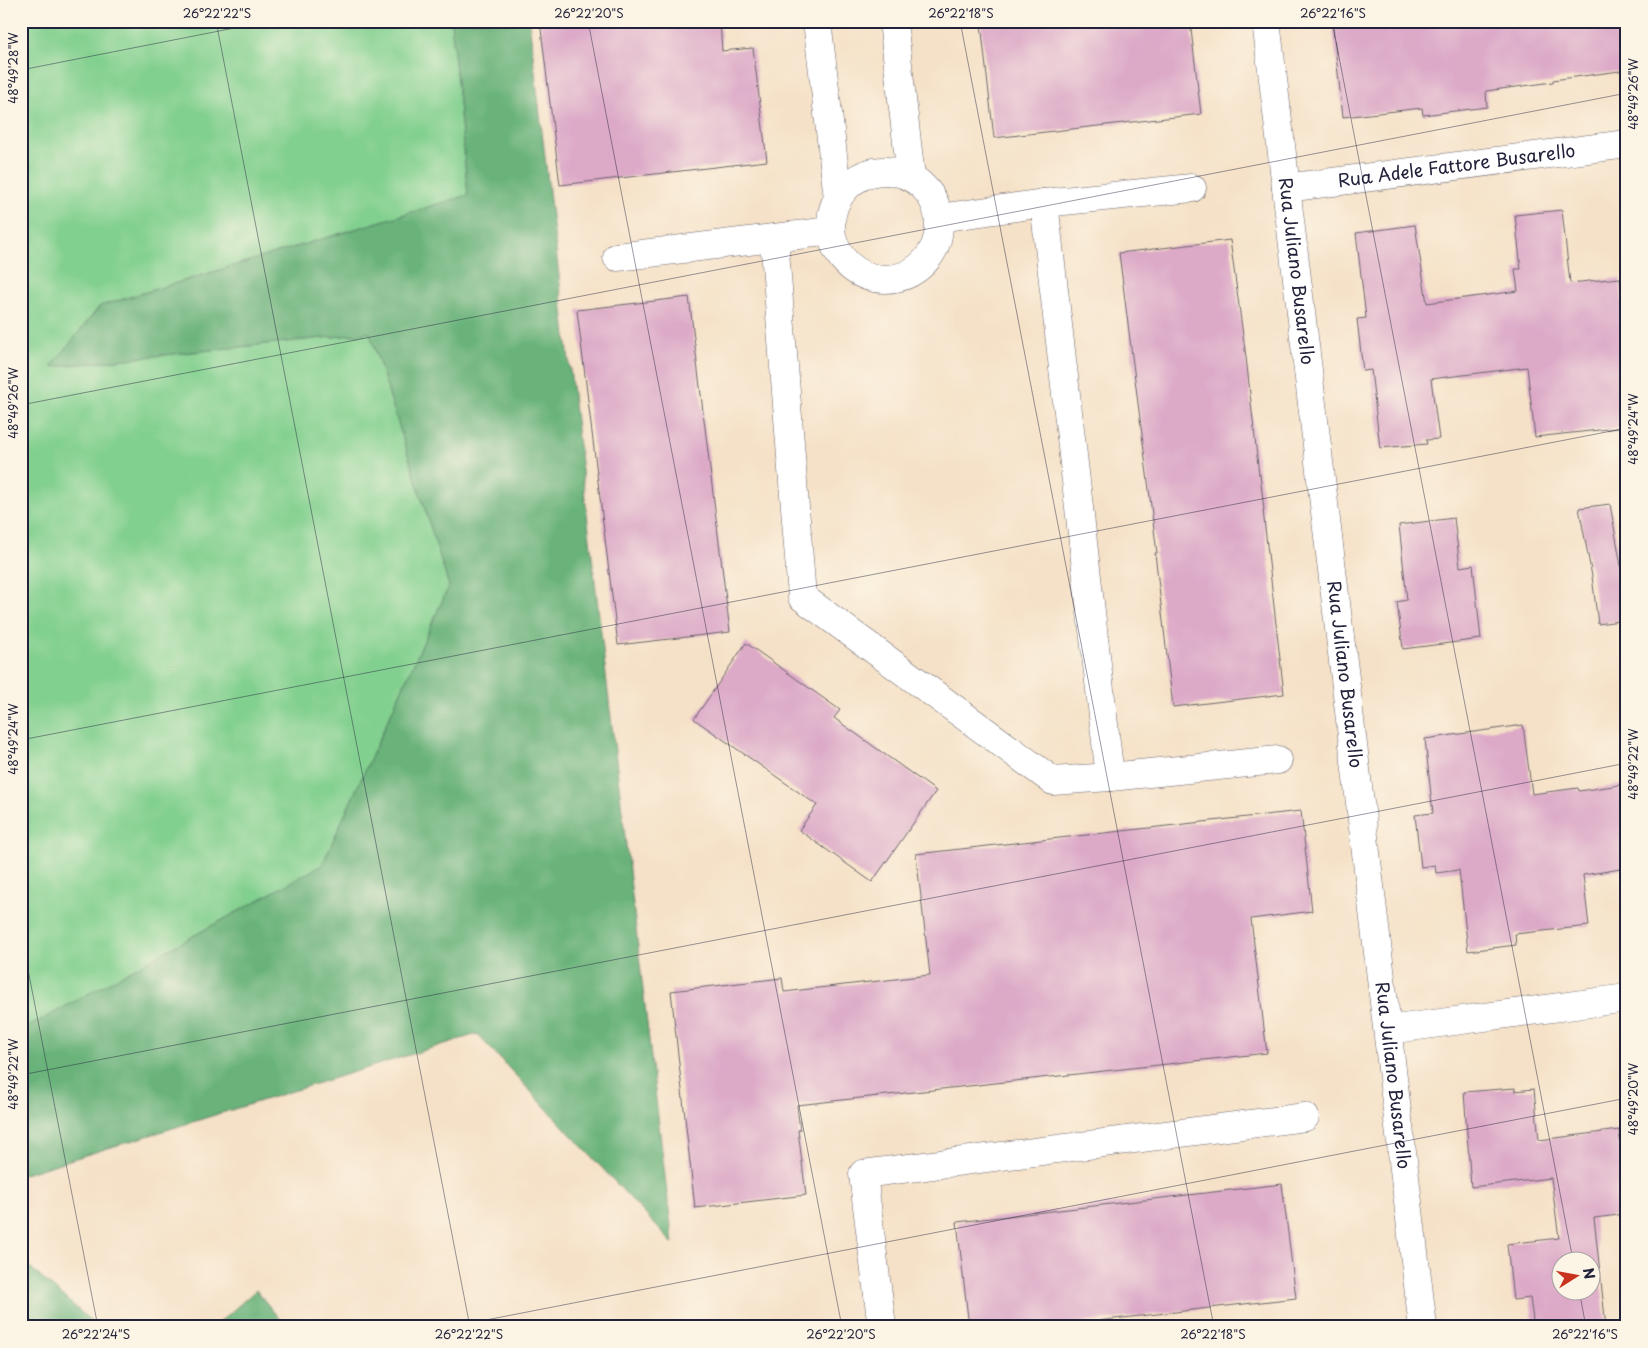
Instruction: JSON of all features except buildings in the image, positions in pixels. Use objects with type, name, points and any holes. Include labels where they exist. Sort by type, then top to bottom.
[{"type":"street","points":[[817,21],[838,198]]},
{"type":"street","points":[[893,21],[911,177]]},
{"type":"street","name":"Rua Juliano Busarello","points":[[1266,21],[1424,1327]]},
{"type":"street","name":"Rua Adele Fattore Busarello","points":[[1286,188],[1627,144]]},
{"type":"street","points":[[878,171],[895,171],[911,177],[925,188],[934,202],[938,218],[938,236],[932,251],[922,264],[908,274],[891,279],[874,278],[859,273],[845,262],[836,248],[831,232],[831,214],[838,198],[848,185],[862,175],[878,171]]},
{"type":"street","points":[[938,218],[1044,203],[1192,188]]},
{"type":"street","points":[[1044,203],[1110,777]]},
{"type":"street","points":[[617,258],[831,232]]},
{"type":"street","points":[[774,238],[802,597],[1053,781],[1278,760]]},
{"type":"street","points":[[1388,1030],[1627,998]]},
{"type":"street","points":[[882,1327],[863,1174],[1305,1117]]},
{"type":"green space","points":[[21,21],[451,21],[468,195],[100,306],[52,367],[370,333],[449,586],[322,865],[21,1031]]},
{"type":"green space","points":[[451,21],[529,21],[673,1244],[477,1034],[21,1175],[21,1031],[322,865],[449,586],[370,333],[51,367],[100,306],[468,195]]},
{"type":"green space","points":[[21,1260],[98,1327],[21,1327]]},
{"type":"green space","points":[[256,1290],[286,1327],[214,1327]]}]
